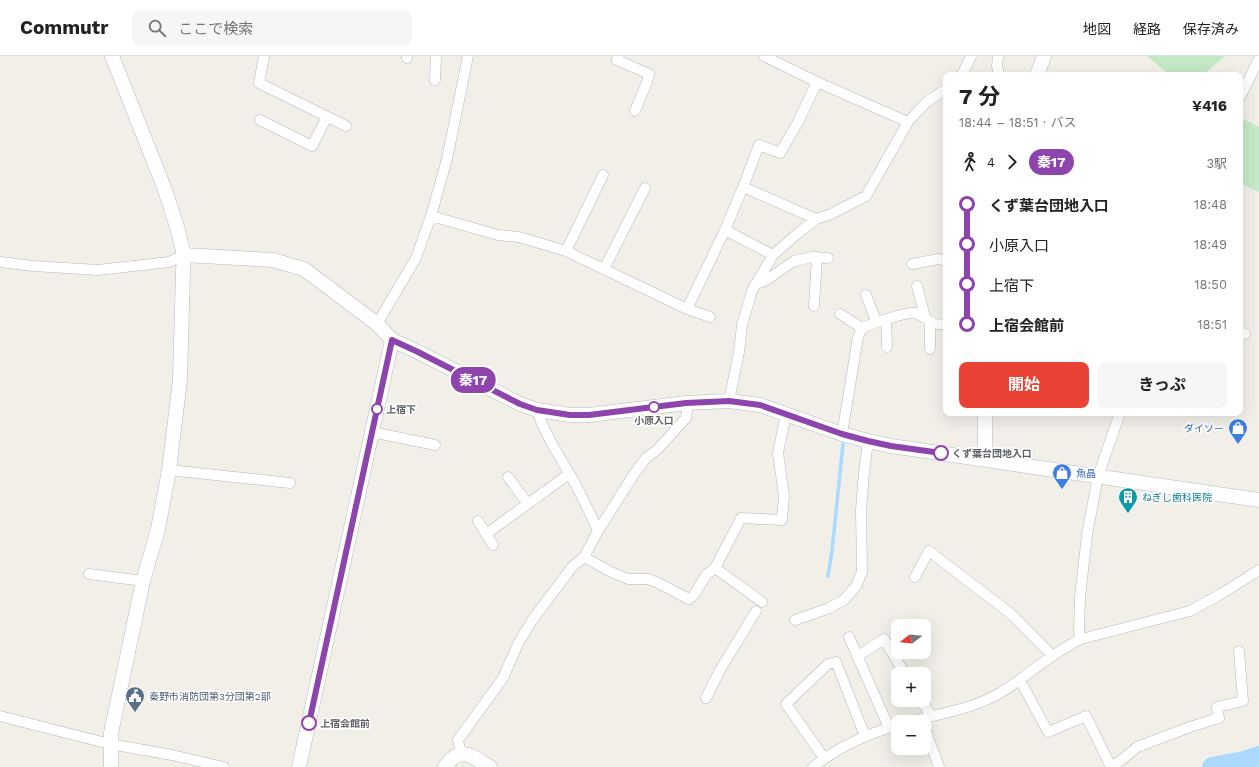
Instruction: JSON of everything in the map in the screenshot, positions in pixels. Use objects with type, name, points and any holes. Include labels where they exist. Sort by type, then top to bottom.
[{"type":"street","points":[[111,767],[111,733],[143,580],[158,529],[169,470],[180,380],[184,255],[165,190],[112,56]]},
{"type":"street","points":[[264,56],[259,83],[346,126]]},
{"type":"street","points":[[435,80],[436,56]]},
{"type":"street","points":[[377,324],[416,258],[431,216],[447,159],[468,56]]},
{"type":"street","points":[[618,56],[617,60],[649,74],[635,111]]},
{"type":"street","points":[[764,56],[817,82],[908,122]]},
{"type":"street","points":[[963,72],[971,56]]},
{"type":"street","points":[[998,56],[998,72]]},
{"type":"street","points":[[1038,72],[1044,56]]},
{"type":"street","points":[[1243,92],[1256,72],[1259,59]]},
{"type":"street","points":[[687,309],[725,230],[759,145],[780,154],[798,122],[817,82]]},
{"type":"street","points":[[729,401],[739,352],[742,325],[752,291],[773,255],[796,234],[816,219],[832,214],[866,196],[908,122],[927,102],[943,91]]},
{"type":"street","points":[[260,120],[312,146],[327,117]]},
{"type":"street","points":[[566,251],[603,175]]},
{"type":"street","points":[[743,187],[816,219]]},
{"type":"street","points":[[604,269],[645,188]]},
{"type":"street","points":[[431,216],[498,235],[519,237],[566,251],[687,309],[710,317]]},
{"type":"street","points":[[725,230],[773,255]]},
{"type":"street","points":[[0,262],[33,266],[98,270],[169,262],[184,255],[273,260],[304,269],[377,324],[392,340],[425,355],[520,404],[537,410],[570,415],[589,415],[686,403],[729,401],[760,405],[842,434],[891,446],[1259,500]]},
{"type":"street","points":[[755,284],[766,281],[794,261],[812,257],[828,258]]},
{"type":"street","points":[[814,306],[817,257]]},
{"type":"street","points":[[912,264],[939,259],[943,260]]},
{"type":"street","points":[[917,286],[928,320],[930,349]]},
{"type":"street","points":[[804,293],[815,294]]},
{"type":"street","points":[[866,295],[881,321],[887,347]]},
{"type":"street","points":[[842,434],[858,337],[862,328],[881,321],[913,313],[936,324],[943,324]]},
{"type":"street","points":[[840,314],[862,328]]},
{"type":"street","points":[[299,767],[392,340]]},
{"type":"street","points":[[461,754],[458,740],[503,678],[518,644],[533,619],[573,566],[584,556],[634,474],[646,458],[657,450],[686,418],[686,403]]},
{"type":"street","points":[[537,410],[548,438],[578,489],[598,531]]},
{"type":"street","points":[[584,556],[611,572],[628,579],[648,579],[689,599],[693,596],[707,574],[715,568],[741,518],[782,520],[784,496],[778,452],[786,414]]},
{"type":"street","points":[[984,459],[985,416]]},
{"type":"street","points":[[1081,639],[1079,632],[1080,597],[1087,535],[1098,476],[1119,416]]},
{"type":"street","points":[[372,432],[435,445]]},
{"type":"street","points":[[795,620],[827,609],[844,600],[856,586],[862,572],[861,510],[868,441]]},
{"type":"street","points":[[169,470],[290,483]]},
{"type":"street","points":[[486,534],[569,474]]},
{"type":"street","points":[[508,477],[528,504]]},
{"type":"street","points":[[478,521],[493,545]]},
{"type":"street","points":[[915,577],[929,551],[1010,614],[1052,655]]},
{"type":"street","points":[[706,698],[720,670],[759,606],[715,568]]},
{"type":"street","points":[[931,719],[989,699],[1020,680],[1052,655],[1081,639],[1190,611],[1221,594],[1259,570]]},
{"type":"street","points":[[89,574],[143,580]]},
{"type":"street","points":[[849,638],[891,723]]},
{"type":"street","points":[[858,656],[884,639],[901,667]]},
{"type":"street","points":[[1020,680],[1048,732],[1086,716],[1111,767],[1137,747],[1219,718],[1217,706],[1243,701],[1239,650]]},
{"type":"street","points":[[824,758],[786,704],[828,664],[836,662],[865,736]]},
{"type":"street","points":[[0,716],[110,744],[172,755],[224,767]]},
{"type":"street","points":[[813,767],[824,758],[865,736],[891,728]]},
{"type":"street","points":[[931,741],[939,767]]},
{"type":"street","points":[[445,767],[449,762],[461,754],[470,756],[490,767]]},
{"type":"green space","points":[[1147,56],[1225,56],[1206,72],[1166,72]]},
{"type":"green space","points":[[1243,119],[1259,127],[1259,192],[1243,184]]},
{"type":"waterway","points":[[828,576],[843,444]]},
{"type":"waterway","points":[[1212,767],[1244,761],[1259,756]]},
{"type":"bus line","name":"秦17","points":[[309,723],[392,340],[520,404],[554,414],[589,415],[686,403],[729,401],[760,405],[842,434],[868,441],[891,446],[941,453]]},
{"type":"place","name":"小原入口","points":[[654,407]]},
{"type":"place","name":"上宿下","points":[[377,409]]},
{"type":"place","name":"ダイソー","points":[[1238,445]]},
{"type":"place","name":"くず葉台団地入口","points":[[941,453]]},
{"type":"place","name":"魚晶","points":[[1062,490]]},
{"type":"place","name":"ねぎし歯科医院","points":[[1128,514]]},
{"type":"place","name":"秦野市消防団第3分団第2部","points":[[135,713]]},
{"type":"place","name":"上宿会館前","points":[[309,723]]}]
